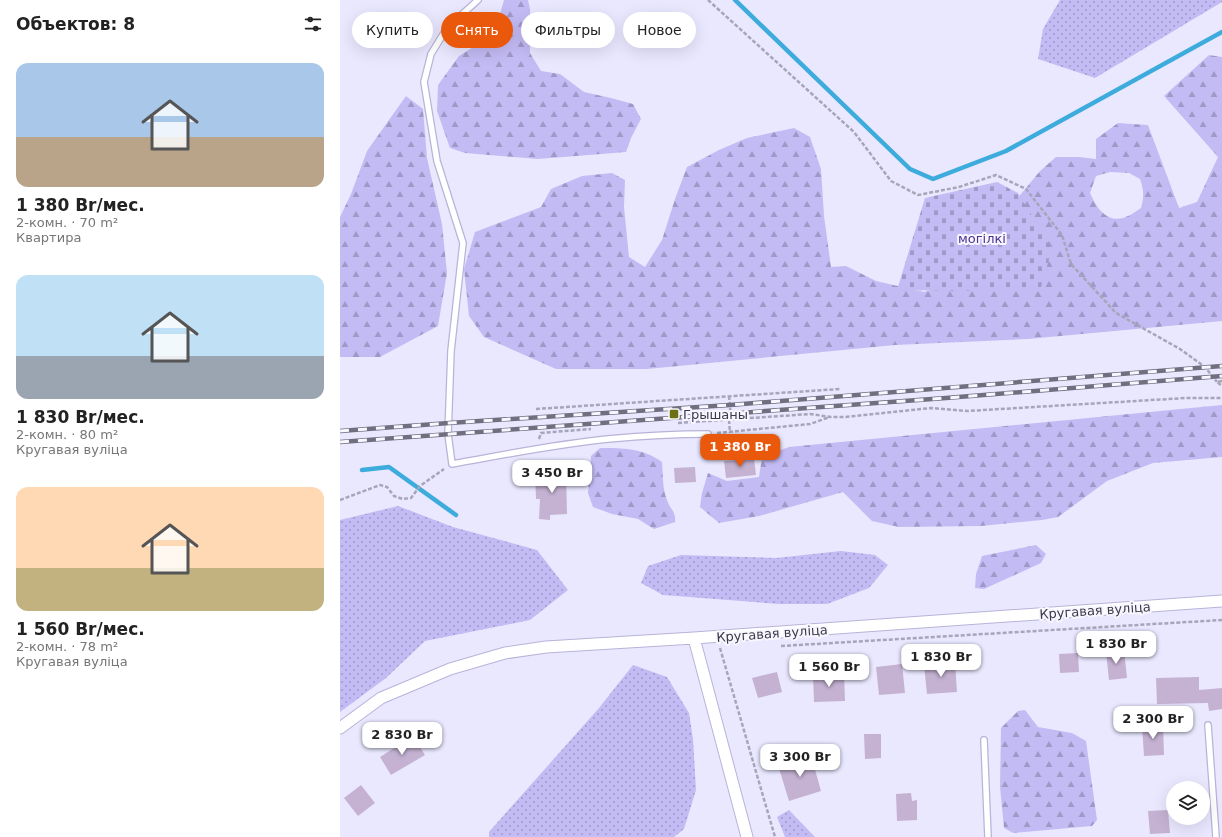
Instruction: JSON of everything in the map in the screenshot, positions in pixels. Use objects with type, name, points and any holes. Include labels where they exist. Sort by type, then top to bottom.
[{"type":"street","name":"Кругавая вуліца","points":[[340,728],[381,698],[450,669],[505,653],[546,646],[694,638],[1222,601]]},
{"type":"street","points":[[694,638],[747,837]]},
{"type":"lane","points":[[478,0],[447,28],[432,54],[424,82],[437,161],[463,243],[451,351],[448,434],[452,464],[543,448],[607,439],[681,434],[708,434]]},
{"type":"lane","points":[[1208,725],[1216,837]]},
{"type":"lane","points":[[984,740],[988,837]]},
{"type":"path","points":[[708,0],[854,132],[891,181],[918,195],[959,187],[996,175],[1026,189],[1062,236],[1072,264],[1116,313],[1180,349],[1205,367],[1222,386]]},
{"type":"path","points":[[1217,382],[1222,382]]},
{"type":"path","points":[[536,408],[840,389]]},
{"type":"path","points":[[729,396],[730,433]]},
{"type":"path","points":[[810,414],[845,417],[931,408],[967,411],[1186,398],[1222,398]]},
{"type":"path","points":[[708,434],[810,424],[831,417]]},
{"type":"path","points":[[340,500],[380,485],[387,487],[394,496],[403,499],[411,498],[420,486],[452,464]]},
{"type":"path","points":[[779,646],[1222,620]]},
{"type":"path","points":[[727,648],[720,648],[775,837]]},
{"type":"green space","points":[[504,0],[528,0],[530,12],[521,12],[521,48],[530,48],[530,53],[541,71],[560,74],[584,92],[633,104],[641,119],[631,138],[626,152],[538,159],[465,153],[450,148],[437,111],[438,85],[459,56],[472,48],[513,48],[513,12],[501,12]]},
{"type":"green space","points":[[1060,0],[1222,0],[1222,2],[1095,78],[1038,59],[1043,29]]},
{"type":"green space","points":[[1209,55],[1222,57],[1222,321],[1028,339],[895,345],[647,369],[556,369],[484,337],[469,316],[464,269],[475,232],[541,207],[551,189],[582,176],[612,173],[625,180],[624,207],[629,257],[645,267],[662,240],[687,167],[719,150],[747,138],[794,128],[810,137],[821,169],[824,216],[831,267],[846,266],[876,281],[924,292],[962,280],[1016,200],[1040,171],[1056,157],[1096,159],[1096,139],[1118,123],[1148,125],[1179,208],[1197,202],[1218,157],[1164,96]],"holes":[[[1110,172],[1129,173],[1140,179],[1143,194],[1141,208],[1127,217],[1117,219],[1107,216],[1098,208],[1090,193],[1096,176]]]},
{"type":"green space","points":[[406,96],[423,109],[427,158],[442,224],[447,273],[438,326],[380,357],[340,357],[340,217],[351,194],[367,151]]},
{"type":"green space","name":"могілкі","points":[[997,182],[1018,193],[1052,249],[1041,287],[964,291],[897,290],[925,198]]},
{"type":"green space","points":[[1222,405],[1222,457],[1153,463],[1107,481],[1058,517],[981,526],[899,527],[872,521],[843,492],[759,516],[719,523],[700,507],[702,493],[708,473],[727,481],[759,477],[762,457],[789,447]]},
{"type":"green space","points":[[600,448],[640,451],[655,457],[662,462],[664,491],[668,503],[674,512],[675,522],[654,529],[638,519],[612,514],[593,507],[588,493],[591,456]]},
{"type":"green space","points":[[398,506],[453,527],[537,550],[568,590],[530,620],[425,641],[386,678],[340,712],[340,520]]},
{"type":"green space","points":[[1036,545],[1046,554],[1041,563],[984,589],[975,588],[976,574],[982,556]]},
{"type":"green space","points":[[841,551],[875,555],[888,565],[869,588],[827,604],[779,604],[663,595],[641,583],[648,566],[681,555],[776,558]]},
{"type":"green space","points":[[633,665],[667,677],[689,713],[693,739],[696,790],[684,829],[674,837],[489,837],[489,832],[599,708]]},
{"type":"green space","points":[[1025,710],[1038,727],[1072,733],[1086,741],[1097,820],[1092,826],[1013,833],[1004,828],[1000,787],[1001,728],[1018,711]]},
{"type":"green space","points":[[789,810],[815,837],[785,837],[777,817]]},
{"type":"building","points":[[754,459],[756,475],[726,478],[724,461]]},
{"type":"building","points":[[695,467],[696,482],[675,483],[674,468]]},
{"type":"building","points":[[566,471],[567,514],[550,515],[550,520],[539,519],[540,499],[536,499],[535,473]]},
{"type":"building","points":[[1124,650],[1127,678],[1109,680],[1106,652]]},
{"type":"building","points":[[1078,653],[1079,672],[1060,673],[1059,654]]},
{"type":"building","points":[[955,662],[957,692],[927,694],[924,665]]},
{"type":"building","points":[[902,664],[905,693],[879,695],[876,667]]},
{"type":"building","points":[[777,672],[782,692],[758,698],[752,678]]},
{"type":"building","points":[[844,673],[845,701],[814,702],[813,674]]},
{"type":"building","points":[[1199,677],[1199,690],[1222,688],[1222,709],[1209,711],[1208,703],[1157,704],[1156,678]]},
{"type":"building","points":[[1163,725],[1164,755],[1144,756],[1142,726]]},
{"type":"building","points":[[864,734],[881,734],[881,758],[865,759]]},
{"type":"building","points":[[413,736],[425,755],[391,775],[380,757]]},
{"type":"building","points":[[811,755],[821,791],[789,801],[778,765]]},
{"type":"building","points":[[361,785],[375,803],[358,816],[344,798]]},
{"type":"building","points":[[911,793],[912,801],[917,800],[917,820],[897,821],[896,794]]},
{"type":"building","points":[[1166,810],[1166,825],[1169,825],[1170,833],[1150,834],[1148,811]]},
{"type":"waterway","points":[[735,0],[910,169],[933,179],[1006,151],[1222,32]]},
{"type":"waterway","points":[[362,470],[389,467],[456,515]]},
{"type":"railway","points":[[340,431],[730,405],[1222,366]]},
{"type":"railway","points":[[340,442],[946,398],[1222,376]]},
{"type":"place","name":"Грышаны","points":[[674,414]]}]
